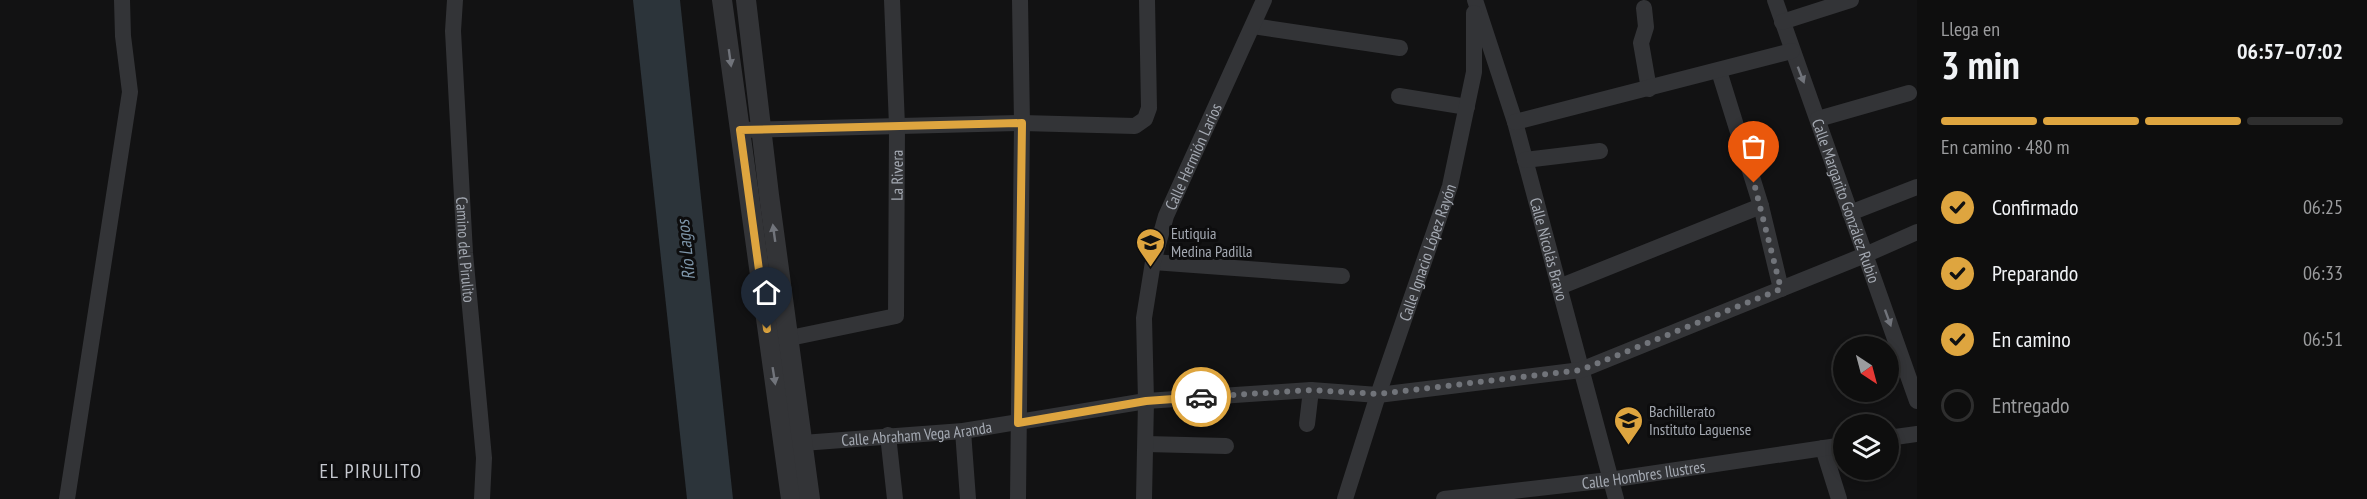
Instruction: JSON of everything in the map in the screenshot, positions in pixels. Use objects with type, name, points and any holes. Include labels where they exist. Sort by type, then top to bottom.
[{"type":"street","points":[[67,499],[130,92],[123,36],[122,0]]},
{"type":"street","name":"Camino del Pirulito","points":[[455,0],[453,31],[465,253],[484,458],[482,499]]},
{"type":"street","points":[[723,0],[740,130],[794,443],[810,499]]},
{"type":"street","points":[[746,0],[790,338],[794,443],[791,499]]},
{"type":"street","name":"La Rivera","points":[[790,338],[896,316],[897,126],[892,0]]},
{"type":"street","points":[[1018,499],[1022,123],[1020,0]]},
{"type":"street","points":[[740,130],[1022,123],[1135,126],[1145,119],[1149,108],[1147,0]]},
{"type":"street","name":"Calle Hermión Larios","points":[[1144,499],[1146,401],[1144,318],[1153,262],[1166,216],[1264,0]]},
{"type":"street","name":"Calle Nicolás Bravo","points":[[1474,0],[1515,122],[1609,480],[1616,499]]},
{"type":"street","name":"Calle Ignacio López Rayón","points":[[1345,499],[1378,394],[1450,186],[1474,72],[1474,0]]},
{"type":"street","name":"Calle Margarito González Rubio","points":[[1775,0],[1917,401]]},
{"type":"street","points":[[1782,22],[1851,0]]},
{"type":"street","points":[[1644,8],[1646,27],[1641,43],[1649,89]]},
{"type":"street","points":[[1253,26],[1400,48]]},
{"type":"street","points":[[1515,122],[1792,51]]},
{"type":"street","points":[[1474,72],[1497,66]]},
{"type":"street","points":[[1719,71],[1761,206],[1781,289]]},
{"type":"street","points":[[1818,119],[1909,93]]},
{"type":"street","points":[[1399,96],[1467,107]]},
{"type":"street","points":[[1525,160],[1600,150]]},
{"type":"street","points":[[1851,213],[1917,187]]},
{"type":"street","points":[[1559,287],[1761,206]]},
{"type":"street","name":"Calle Abraham Vega Aranda","points":[[794,443],[963,431],[1146,401],[1311,390],[1378,394],[1581,370],[1917,232]]},
{"type":"street","points":[[1153,262],[1342,276]]},
{"type":"street","points":[[1307,424],[1311,390]]},
{"type":"street","points":[[963,431],[968,499]]},
{"type":"street","points":[[1899,436],[1917,434]]},
{"type":"street","points":[[888,435],[895,499]]},
{"type":"street","points":[[1146,444],[1226,446]]},
{"type":"street","name":"Calle Hombres Ilustres","points":[[1444,499],[1609,480],[1833,447]]},
{"type":"street","points":[[1823,448],[1839,499]]},
{"type":"water","name":"Río Lagos","points":[[633,0],[680,0],[733,499],[687,499]]},
{"type":"way so far","points":[[1201,397],[1311,390],[1378,394],[1581,370],[1781,289],[1754,183]]},
{"type":"place","name":"Eutiquia Medina Padilla","points":[[1150,268]]},
{"type":"place","name":"Bachillerato Instituto Laguense","points":[[1628,446]]},
{"type":"district","name":"EL PIRULITO","points":[[371,471]]},
{"type":"route","points":[[767,329],[740,130],[1022,123],[1018,423],[1146,401],[1201,397]]}]
